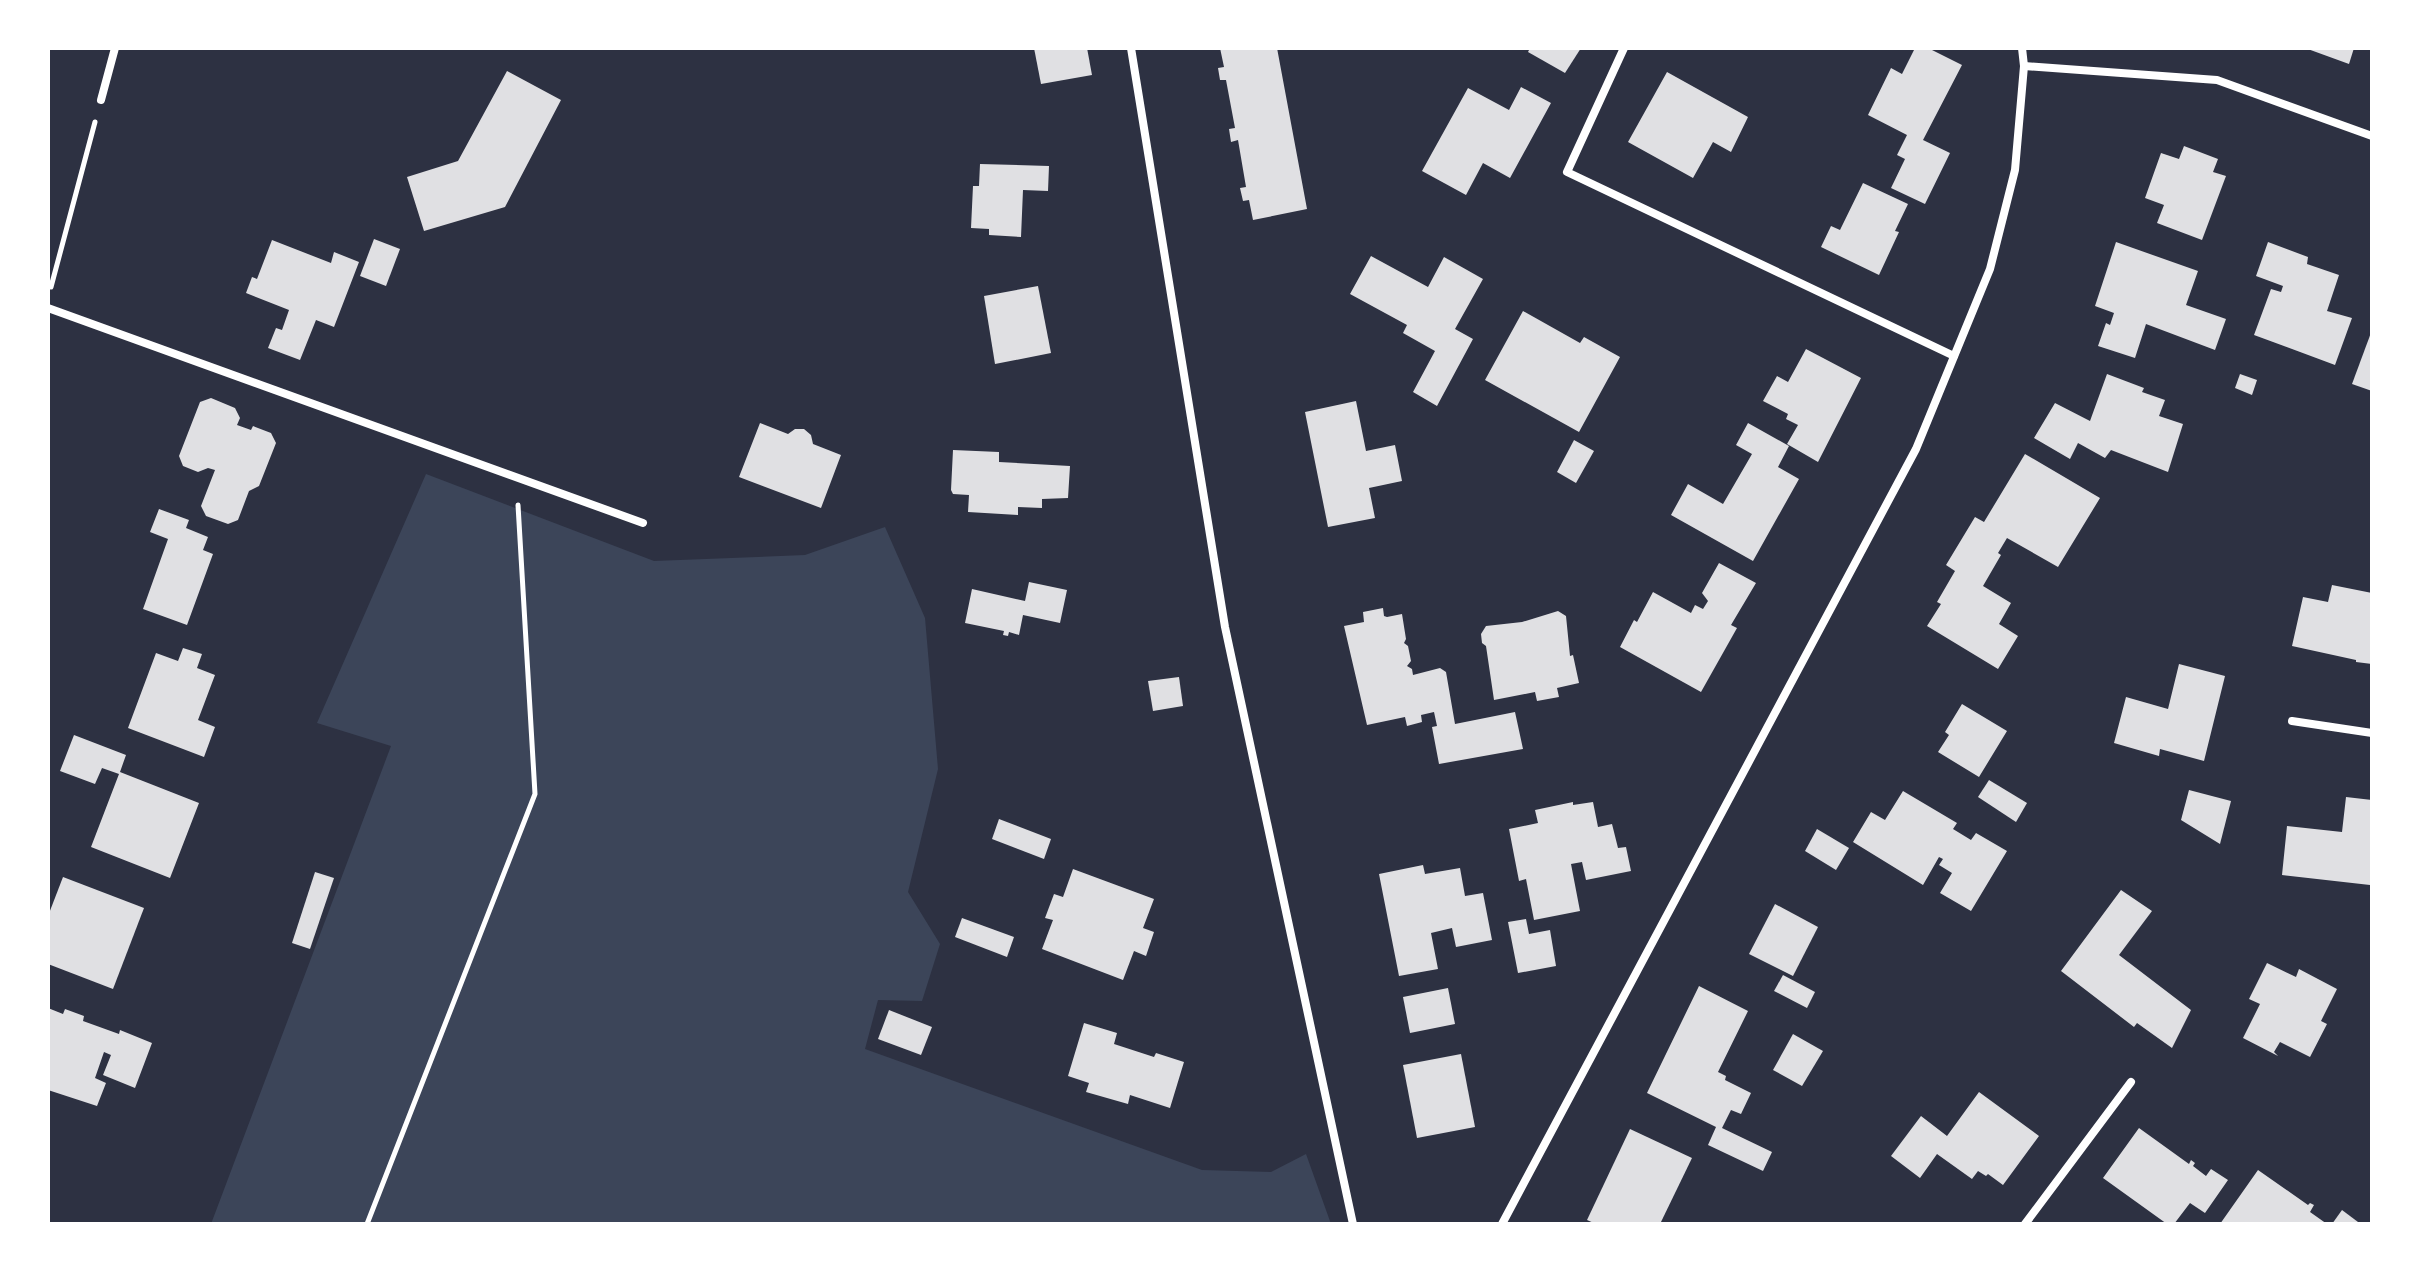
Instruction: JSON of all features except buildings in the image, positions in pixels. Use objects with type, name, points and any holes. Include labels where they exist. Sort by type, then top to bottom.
[{"type":"street","points":[[101,100],[115,48]]},
{"type":"street","points":[[1131,48],[1225,627],[1353,1224]]},
{"type":"street","points":[[1624,48],[1567,172],[1954,356]]},
{"type":"street","points":[[1502,1224],[1916,449],[1990,269],[2015,170],[2024,66],[2022,48]]},
{"type":"street","points":[[2024,66],[2217,80],[2372,136]]},
{"type":"street","points":[[48,308],[643,523]]},
{"type":"street","points":[[2292,721],[2372,733]]},
{"type":"street","points":[[2025,1224],[2131,1082]]},
{"type":"path","points":[[48,299],[101,100]]},
{"type":"path","points":[[367,1224],[535,794],[516,477]]},
{"type":"shaded area","points":[[426,474],[654,561],[805,555],[885,527],[925,618],[938,769],[908,892],[940,944],[922,1001],[878,1000],[865,1049],[1202,1170],[1271,1172],[1306,1154],[1331,1224],[211,1224],[391,746],[317,723]]}]
